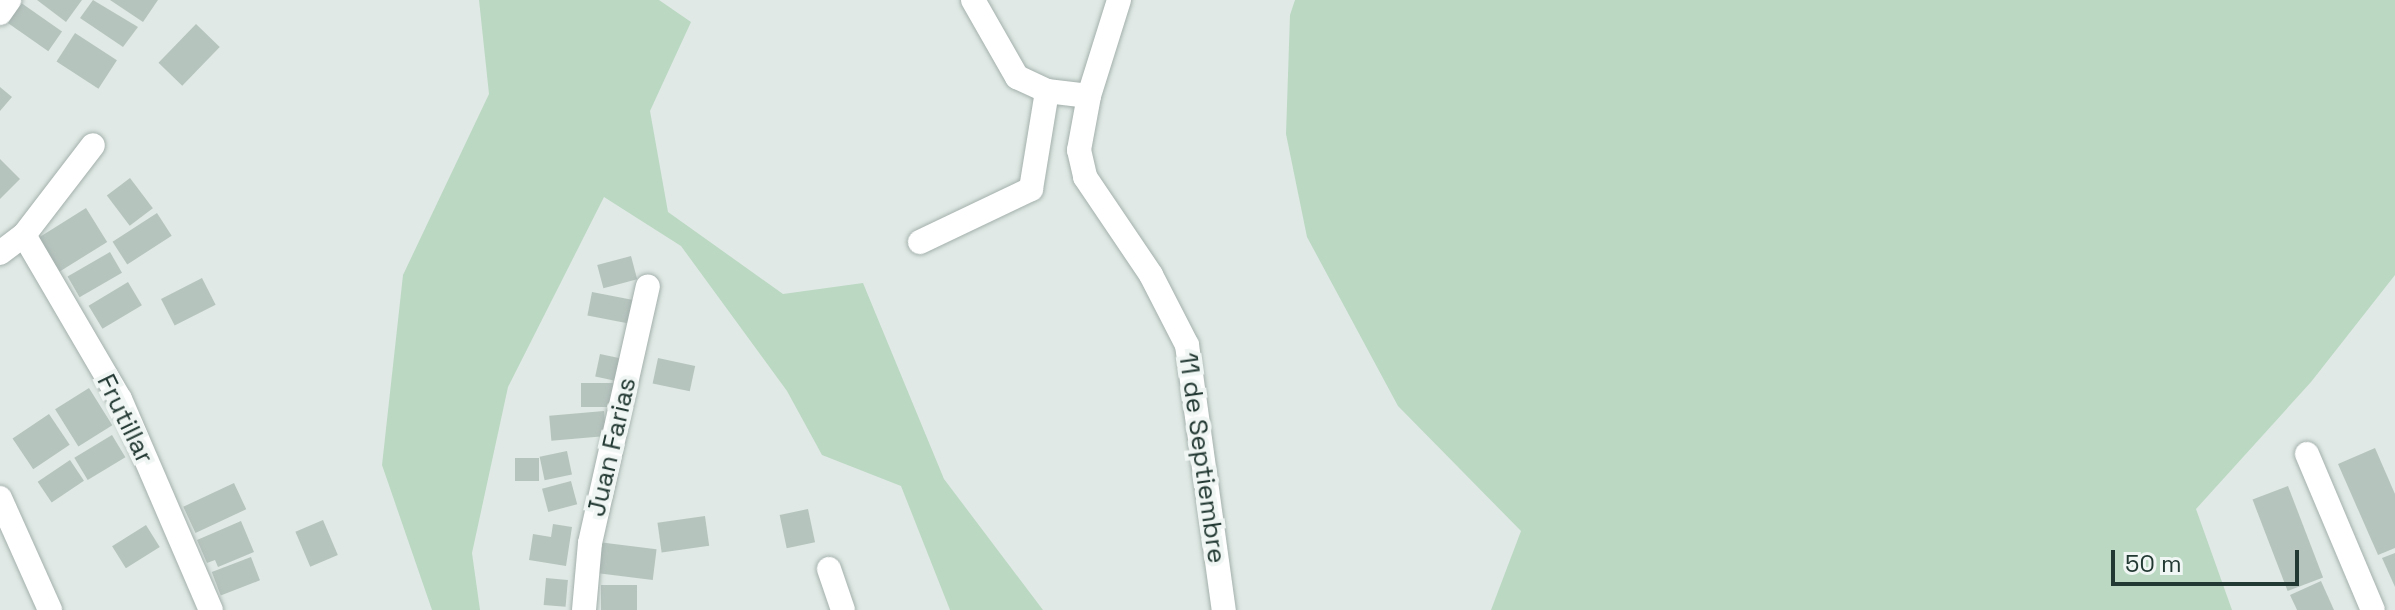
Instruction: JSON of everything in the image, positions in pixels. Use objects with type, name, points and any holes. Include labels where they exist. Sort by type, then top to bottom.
[{"type":"street","points":[[0,13],[9,0]]},
{"type":"street","points":[[973,0],[1017,77],[1047,91],[1089,96]]},
{"type":"street","name":"11 de Septiembre","points":[[1119,0],[1089,96],[1079,150],[1085,177],[1151,275],[1187,345],[1224,610]]},
{"type":"street","points":[[920,242],[1031,189],[1047,91]]},
{"type":"street","points":[[0,253],[24,235],[93,145]]},
{"type":"street","name":"Frutillar","points":[[24,235],[120,399],[211,610]]},
{"type":"street","name":"Juan Farias","points":[[584,610],[590,543],[648,286]]},
{"type":"street","points":[[2307,454],[2373,610]]},
{"type":"street","points":[[0,498],[41,606]]},
{"type":"street","points":[[829,569],[843,610]]},
{"type":"green space","points":[[479,0],[659,0],[691,22],[650,111],[668,212],[783,294],[863,283],[944,479],[1043,610],[950,610],[901,486],[822,455],[787,391],[681,246],[604,197],[508,387],[472,553],[480,610],[432,610],[382,465],[403,275],[489,94]]},
{"type":"green space","points":[[1295,0],[2395,0],[2395,275],[2311,382],[2196,509],[2232,610],[1491,610],[1521,531],[1398,406],[1307,237],[1286,134],[1290,15]]},
{"type":"building","points":[[17,0],[62,32],[48,51],[3,20]]},
{"type":"building","points":[[37,0],[82,0],[66,22]]},
{"type":"building","points":[[93,0],[138,27],[123,47],[80,18]]},
{"type":"building","points":[[110,0],[158,0],[143,22]]},
{"type":"building","points":[[196,24],[220,47],[182,86],[158,63]]},
{"type":"building","points":[[75,33],[117,60],[98,89],[56,62]]},
{"type":"building","points":[[0,87],[12,97],[0,111]]},
{"type":"building","points":[[0,159],[20,179],[0,199]]},
{"type":"building","points":[[130,178],[153,208],[130,226],[107,195]]},
{"type":"building","points":[[86,208],[107,242],[60,272],[39,238]]},
{"type":"building","points":[[157,213],[172,236],[127,265],[113,242]]},
{"type":"building","points":[[110,252],[122,273],[80,297],[68,276]]},
{"type":"building","points":[[631,256],[637,279],[603,288],[597,265]]},
{"type":"building","points":[[202,278],[216,305],[175,326],[161,299]]},
{"type":"building","points":[[128,282],[142,305],[102,329],[89,306]]},
{"type":"building","points":[[592,292],[633,300],[629,324],[587,316]]},
{"type":"building","points":[[600,354],[623,359],[619,381],[595,376]]},
{"type":"building","points":[[658,358],[695,366],[690,391],[653,383]]},
{"type":"building","points":[[581,383],[617,383],[617,407],[581,407]]},
{"type":"building","points":[[89,388],[112,425],[78,447],[55,409]]},
{"type":"building","points":[[604,411],[606,436],[551,441],[549,416]]},
{"type":"building","points":[[49,414],[70,445],[33,469],[13,439]]},
{"type":"building","points":[[112,435],[125,457],[88,480],[74,458]]},
{"type":"building","points":[[2375,448],[2395,494],[2395,548],[2378,555],[2338,464]]},
{"type":"building","points":[[567,451],[572,474],[545,480],[540,457]]},
{"type":"building","points":[[515,458],[539,458],[539,481],[515,481]]},
{"type":"building","points":[[70,460],[84,481],[52,503],[38,482]]},
{"type":"building","points":[[571,481],[577,504],[548,512],[542,489]]},
{"type":"building","points":[[234,483],[246,509],[196,533],[183,507]]},
{"type":"building","points":[[2288,486],[2323,577],[2288,591],[2253,500]]},
{"type":"building","points":[[808,509],[815,542],[787,548],[780,515]]},
{"type":"building","points":[[705,516],[709,546],[662,552],[657,523]]},
{"type":"building","points":[[323,520],[338,555],[310,567],[295,532]]},
{"type":"building","points":[[241,521],[254,552],[218,567],[215,560],[207,563],[197,540]]},
{"type":"building","points":[[553,524],[572,527],[566,566],[529,560],[533,534],[551,537]]},
{"type":"building","points":[[146,525],[160,547],[126,568],[112,546]]},
{"type":"building","points":[[598,542],[657,549],[653,580],[594,573]]},
{"type":"building","points":[[2395,553],[2395,587],[2382,558]]},
{"type":"building","points":[[251,557],[260,580],[221,595],[212,572]]},
{"type":"building","points":[[546,578],[568,580],[566,607],[544,605]]},
{"type":"building","points":[[2321,581],[2334,610],[2297,610],[2290,595]]},
{"type":"building","points":[[601,585],[637,585],[637,610],[601,610]]}]
